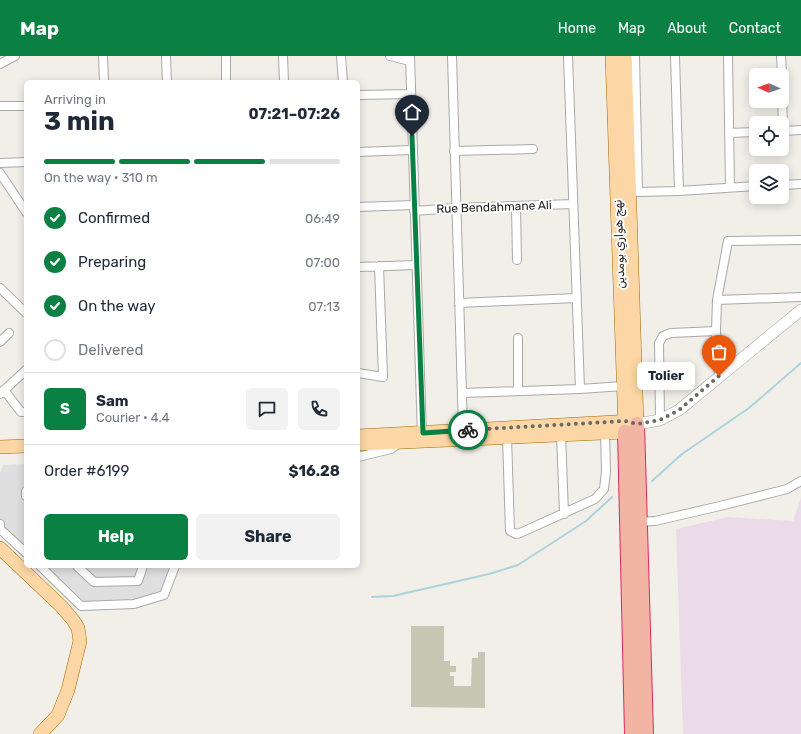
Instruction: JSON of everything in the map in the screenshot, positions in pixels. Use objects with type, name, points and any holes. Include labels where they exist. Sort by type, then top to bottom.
[{"type":"highway","points":[[629,426],[635,570],[646,734]]},
{"type":"highway","points":[[632,734],[635,570]]},
{"type":"main road","name":"نهج هواري بومدين","points":[[612,56],[624,386],[629,426]]},
{"type":"main road","name":"نهج هواري بومدين","points":[[625,56],[631,210],[629,426]]},
{"type":"main road","points":[[360,444],[402,441],[462,430],[629,426]]},
{"type":"main road","points":[[360,436],[507,437],[605,433],[629,426]]},
{"type":"main road","points":[[0,447],[24,446]]},
{"type":"main road","points":[[0,455],[24,455]]},
{"type":"main road","points":[[0,548],[62,607],[78,628],[80,641],[68,690],[58,715],[40,734]]},
{"type":"street","points":[[0,64],[15,56]]},
{"type":"street","points":[[103,56],[104,80]]},
{"type":"street","points":[[166,56],[167,80]]},
{"type":"street","points":[[226,56],[226,80]]},
{"type":"street","points":[[283,56],[284,80]]},
{"type":"street","points":[[341,56],[342,80]]},
{"type":"street","points":[[390,56],[410,58],[422,437]]},
{"type":"street","points":[[452,56],[462,430]]},
{"type":"street","points":[[568,56],[580,389]]},
{"type":"street","points":[[618,212],[631,210],[638,192],[635,56]]},
{"type":"street","points":[[675,56],[679,191]]},
{"type":"street","points":[[728,56],[730,187]]},
{"type":"street","points":[[781,56],[782,68]]},
{"type":"street","points":[[360,95],[411,94]]},
{"type":"street","points":[[0,106],[24,106]]},
{"type":"street","points":[[789,131],[801,130]]},
{"type":"street","points":[[729,133],[749,132]]},
{"type":"street","points":[[454,151],[533,149]]},
{"type":"street","points":[[360,152],[412,150]]},
{"type":"street","points":[[0,163],[24,162]]},
{"type":"street","points":[[0,173],[24,209]]},
{"type":"street","points":[[789,185],[801,184]]},
{"type":"street","points":[[638,192],[749,186]]},
{"type":"street","name":"Rue Bendahmane Ali","points":[[360,207],[456,208],[573,204]]},
{"type":"street","points":[[516,206],[517,260]]},
{"type":"street","points":[[719,376],[716,331],[716,300],[728,241],[801,240]]},
{"type":"street","points":[[360,267],[416,265]]},
{"type":"street","points":[[360,373],[384,377],[379,266]]},
{"type":"street","points":[[0,288],[24,311]]},
{"type":"street","points":[[716,300],[801,296]]},
{"type":"street","points":[[459,303],[577,298]]},
{"type":"street","points":[[629,426],[660,420],[679,410],[801,310]]},
{"type":"street","points":[[660,420],[659,342],[661,338],[672,333],[716,331]]},
{"type":"street","points":[[0,342],[9,333]]},
{"type":"street","points":[[518,338],[518,391]]},
{"type":"street","points":[[24,372],[2,392],[21,412],[24,412]]},
{"type":"street","points":[[462,393],[624,386]]},
{"type":"street","points":[[507,437],[510,531],[516,534],[595,500],[604,489],[606,471],[605,433]]},
{"type":"street","points":[[561,434],[564,514]]},
{"type":"street","points":[[360,457],[391,449],[402,441]]},
{"type":"street","points":[[633,521],[662,520],[787,489],[801,481]]},
{"type":"street","points":[[0,524],[0,529],[24,551]]},
{"type":"street","points":[[42,568],[81,606],[134,604],[164,595],[174,568]]},
{"type":"street","points":[[79,568],[94,582],[138,581],[142,568]]},
{"type":"shaded area","points":[[24,464],[24,551],[0,529],[0,473],[3,465]]},
{"type":"shaded area","points":[[801,498],[801,734],[683,734],[676,529],[728,517],[793,521]]},
{"type":"shaded area","points":[[42,568],[174,568],[164,595],[134,604],[81,606]]},
{"type":"shaded area","points":[[411,626],[444,626],[444,661],[450,661],[450,666],[456,666],[456,672],[450,672],[450,676],[454,676],[454,686],[471,686],[472,658],[478,658],[478,652],[485,652],[485,708],[411,707]]},
{"type":"waterway","points":[[652,481],[682,454],[749,408],[801,363]]},
{"type":"waterway","points":[[372,597],[393,596],[489,574],[518,565],[586,521],[612,497]]},
{"type":"way so far","points":[[468,430],[625,421],[637,424],[660,420],[679,410],[719,376]]},
{"type":"place","name":"Tolier","points":[[719,376]]},
{"type":"route","points":[[412,136],[423,433],[468,430]]}]
